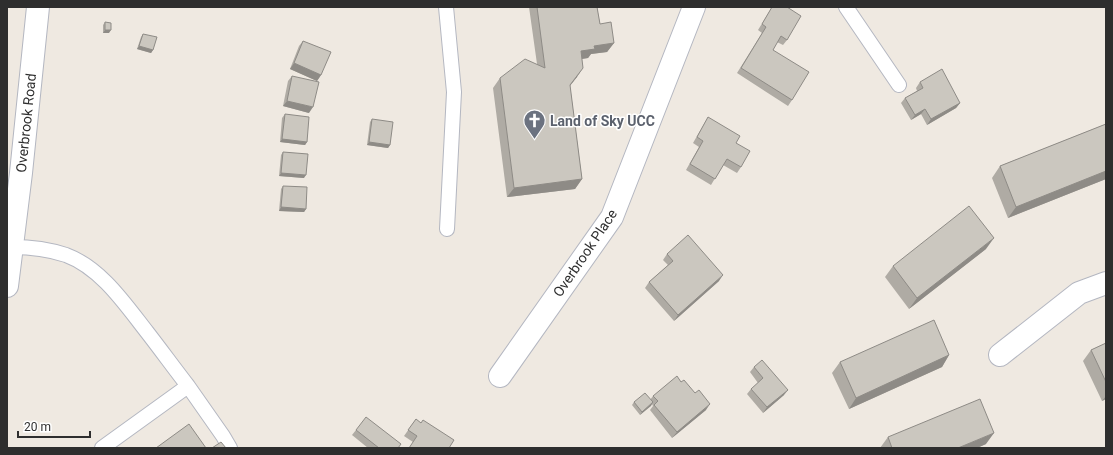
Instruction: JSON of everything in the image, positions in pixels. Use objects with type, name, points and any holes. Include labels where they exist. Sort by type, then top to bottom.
[{"type":"street","name":"Overbrook Road","points":[[7,286],[21,173],[38,7]]},
{"type":"street","name":"Overbrook Place","points":[[500,376],[612,217],[694,7]]},
{"type":"street","points":[[1000,355],[1079,294],[1106,283]]},
{"type":"lane","points":[[446,7],[454,92],[447,229]]},
{"type":"lane","points":[[846,7],[899,85]]},
{"type":"lane","points":[[12,247],[45,249],[67,256],[83,264],[100,277],[120,296],[188,386],[230,448]]},
{"type":"lane","points":[[102,448],[188,386]]},
{"type":"building","name":"Land of Sky UCC","points":[[537,7],[597,7],[600,24],[611,22],[614,43],[594,46],[595,49],[581,51],[583,68],[570,85],[582,179],[514,188],[500,78],[525,59],[545,68]]},
{"type":"building","points":[[772,7],[787,7],[801,16],[787,40],[781,36],[773,50],[809,72],[792,100],[741,68],[766,27],[762,24]]},
{"type":"building","points":[[105,22],[111,23],[111,30],[105,30]]},
{"type":"building","points":[[143,34],[157,37],[153,50],[139,46]]},
{"type":"building","points":[[303,41],[331,52],[321,75],[294,63]]},
{"type":"building","points":[[942,69],[960,103],[931,119],[925,109],[915,115],[905,98],[923,88],[920,82]]},
{"type":"building","points":[[292,76],[319,82],[313,107],[287,101]]},
{"type":"building","points":[[285,114],[309,117],[307,142],[282,139]]},
{"type":"building","points":[[708,117],[740,136],[736,143],[750,151],[741,167],[727,159],[715,179],[690,164],[703,141],[697,137]]},
{"type":"building","points":[[372,119],[393,122],[390,145],[369,142]]},
{"type":"building","points":[[1106,124],[1106,171],[1016,207],[1000,166]]},
{"type":"building","points":[[283,152],[308,154],[306,175],[281,173]]},
{"type":"building","points":[[283,186],[307,187],[306,209],[281,207]]},
{"type":"building","points":[[969,206],[994,238],[917,298],[893,266]]},
{"type":"building","points":[[688,235],[723,275],[678,315],[649,282],[673,261],[667,254]]},
{"type":"building","points":[[934,320],[949,355],[856,398],[840,362]]},
{"type":"building","points":[[1106,343],[1106,382],[1091,350]]},
{"type":"building","points":[[762,360],[788,390],[767,407],[751,389],[763,378],[754,367]]},
{"type":"building","points":[[677,376],[681,382],[684,380],[695,393],[699,390],[710,404],[677,432],[654,405],[658,401],[653,396]]},
{"type":"building","points":[[645,393],[653,402],[642,412],[634,402]]},
{"type":"building","points":[[980,399],[994,433],[958,448],[892,448],[888,437]]},
{"type":"building","points":[[366,417],[401,444],[398,448],[379,448],[356,430]]},
{"type":"building","points":[[416,419],[421,423],[423,420],[454,440],[449,448],[409,448],[417,436],[408,430]]},
{"type":"building","points":[[189,424],[206,448],[156,448]]},
{"type":"building","points":[[221,442],[226,448],[212,448]]},
{"type":"place","name":"Land of Sky UCC","points":[[535,140]]}]
